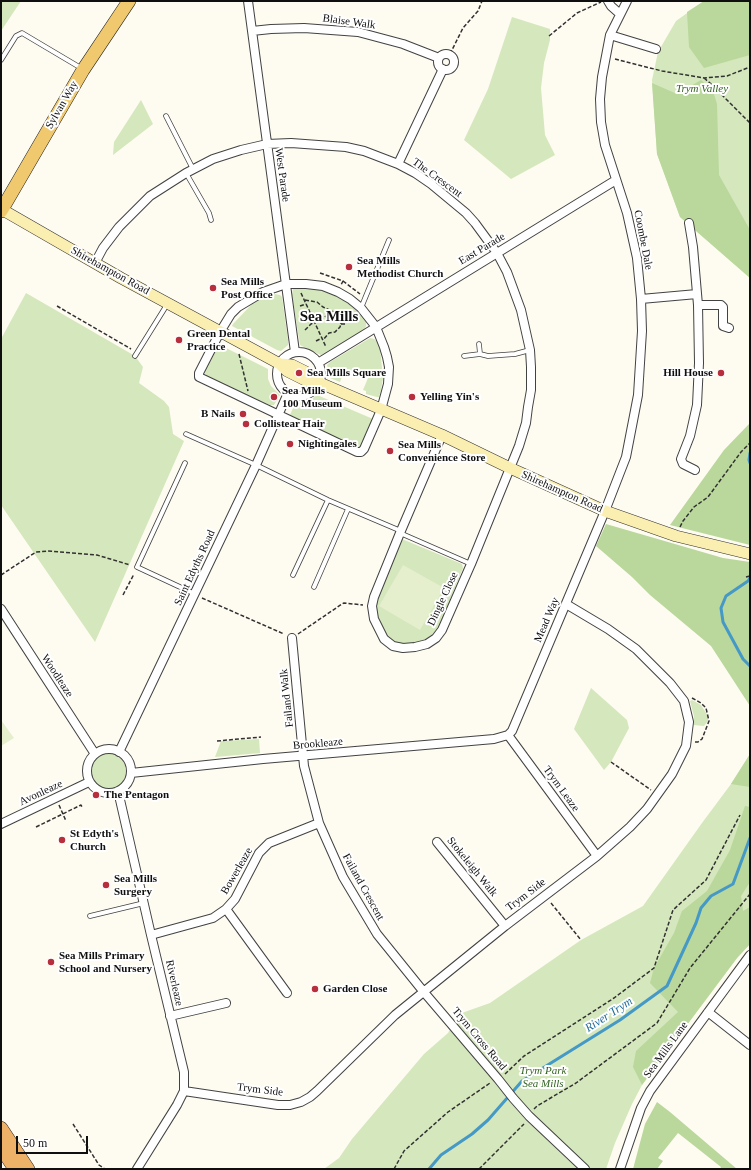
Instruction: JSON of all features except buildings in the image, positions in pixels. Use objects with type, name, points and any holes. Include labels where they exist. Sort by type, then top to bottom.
[{"type":"highway","points":[[1,1128],[28,1169]]},
{"type":"highway","points":[[1,1148],[15,1169]]},
{"type":"main road","name":"Sylvan Way","points":[[1,210],[83,70],[129,1]]},
{"type":"main road","name":"Shirehampton Road","points":[[1,210],[243,345],[280,364],[292,365],[310,374],[320,383],[442,436],[605,511],[676,536],[750,554]]},
{"type":"street","name":"West Parade","points":[[248,1],[295,352]]},
{"type":"street","points":[[608,1],[620,14]]},
{"type":"street","name":"Coombe Dale","points":[[605,511],[626,457],[638,395],[640,363],[641,299],[637,258],[627,214],[605,145],[601,122],[600,99],[605,56],[610,35],[627,1]]},
{"type":"street","name":"Blaise Walk","points":[[252,31],[304,28],[358,32],[403,44],[439,58]]},
{"type":"street","points":[[610,35],[656,49]]},
{"type":"street","points":[[442,54],[450,54],[454,61],[453,66],[448,70],[443,69],[439,66],[439,58],[442,54]]},
{"type":"street","points":[[398,164],[443,69]]},
{"type":"street","name":"The Crescent","points":[[95,263],[103,248],[150,196],[190,171],[214,159],[241,150],[267,144],[291,143],[346,147],[398,164],[415,173],[462,210],[475,223],[497,253],[516,294],[526,326],[530,350],[531,390],[526,423],[510,468]]},
{"type":"street","name":"East Parade","points":[[318,363],[616,180]]},
{"type":"street","points":[[689,223],[693,248],[698,305],[699,355],[696,405],[690,436],[681,459],[683,464],[695,470]]},
{"type":"street","points":[[286,284],[323,286],[338,292],[361,308],[376,327],[384,347],[389,367],[388,384],[381,410],[364,449],[361,452],[357,452],[199,377],[199,373],[231,314],[238,307],[263,292],[286,284]]},
{"type":"street","points":[[641,299],[697,294]]},
{"type":"street","points":[[698,305],[721,305],[723,307],[723,326],[729,328]]},
{"type":"street","points":[[295,352],[308,354],[314,358],[321,369],[322,376],[320,383],[310,394],[295,396],[288,393],[283,389],[277,377],[280,364],[284,358],[295,352]]},
{"type":"street","name":"Saint Edyths Road","points":[[120,752],[256,465],[288,393]]},
{"type":"street","points":[[372,606],[374,597],[442,436]]},
{"type":"street","name":"Dingle Close","points":[[372,606],[374,619],[379,630],[392,646],[403,648],[415,647],[427,644],[436,638],[442,630],[471,564],[510,468]]},
{"type":"street","name":"Mead Way","points":[[508,735],[512,731],[605,511]]},
{"type":"street","name":"Trym Side","points":[[184,1091],[278,1105],[290,1105],[301,1102],[318,1091],[395,1014],[505,926],[597,856],[630,827],[647,809],[672,774],[687,741],[689,722],[684,701],[670,683],[636,649],[608,629],[566,604]]},
{"type":"street","name":"Woodleaze","points":[[1,609],[95,754]]},
{"type":"street","name":"Failand Walk","points":[[292,638],[303,756]]},
{"type":"street","name":"Brookleaze","points":[[131,773],[494,739],[508,735]]},
{"type":"street","name":"Trym Leaze","points":[[508,735],[597,856]]},
{"type":"street","points":[[107,749],[120,752],[128,761],[131,773],[125,786],[112,793],[105,793],[93,787],[87,776],[88,764],[95,754],[107,749]]},
{"type":"street","name":"Failand Crescent","points":[[303,756],[304,766],[319,823],[342,877],[377,934],[423,991]]},
{"type":"street","name":"Avonleaze","points":[[1,824],[19,819],[56,798],[89,782]]},
{"type":"street","name":"Riverleaze","points":[[118,791],[184,1072],[184,1091],[177,1105],[137,1169]]},
{"type":"street","name":"Bowerleaze","points":[[151,935],[213,918],[226,909],[235,900],[259,852],[269,843],[319,823]]},
{"type":"street","name":"Stokeleigh Walk","points":[[437,842],[505,926]]},
{"type":"street","points":[[226,909],[287,992]]},
{"type":"street","name":"Sea Mills Lane","points":[[620,1169],[641,1108],[650,1091],[750,956]]},
{"type":"street","name":"Trym Cross Road","points":[[423,991],[512,1098],[585,1169]]},
{"type":"street","points":[[170,1016],[226,1003]]},
{"type":"street","points":[[708,1012],[750,1045]]},
{"type":"lane","points":[[1,60],[16,36],[22,33],[83,70]]},
{"type":"lane","points":[[166,116],[210,213],[211,220]]},
{"type":"lane","points":[[361,308],[389,240]]},
{"type":"lane","points":[[136,354],[168,303]]},
{"type":"lane","points":[[479,344],[480,354]]},
{"type":"lane","points":[[464,356],[480,354],[488,356],[515,354],[530,350]]},
{"type":"lane","points":[[186,434],[471,564]]},
{"type":"lane","points":[[185,463],[137,567],[194,594]]},
{"type":"lane","points":[[294,575],[328,500]]},
{"type":"lane","points":[[314,587],[348,509]]},
{"type":"lane","points":[[90,916],[144,903]]},
{"type":"path","points":[[450,54],[463,28],[478,11],[482,1]]},
{"type":"path","points":[[549,36],[577,13],[604,1]]},
{"type":"path","points":[[605,56],[662,71],[704,78],[727,76],[750,67]]},
{"type":"path","points":[[704,78],[750,123]]},
{"type":"path","points":[[320,273],[343,280],[365,297]]},
{"type":"path","points":[[338,292],[343,280]]},
{"type":"path","points":[[298,284],[330,355]]},
{"type":"path","points":[[304,300],[317,302],[323,307],[334,312],[339,317],[341,324],[340,327],[335,332],[329,333],[322,339],[316,340]]},
{"type":"path","points":[[300,306],[306,304]]},
{"type":"path","points":[[56,306],[136,354]]},
{"type":"path","points":[[305,330],[314,322],[334,312]]},
{"type":"path","points":[[243,345],[239,353],[251,402]]},
{"type":"path","points":[[683,521],[694,507],[708,497],[741,452],[750,443]]},
{"type":"path","points":[[1,575],[36,552],[48,551],[97,555],[137,567],[123,595]]},
{"type":"path","points":[[746,577],[750,576]]},
{"type":"path","points":[[194,594],[292,638],[344,603],[372,606]]},
{"type":"path","points":[[684,701],[691,698],[701,703],[706,708],[709,721],[702,739],[693,743],[687,741]]},
{"type":"path","points":[[217,741],[261,737]]},
{"type":"path","points":[[611,762],[658,794]]},
{"type":"path","points":[[56,798],[66,821]]},
{"type":"path","points":[[36,827],[81,806],[82,807]]},
{"type":"path","points":[[507,1072],[524,1056],[614,998],[654,968],[673,910],[706,880],[740,815]]},
{"type":"path","points":[[537,1106],[576,1083],[657,1023],[690,968],[750,894]]},
{"type":"path","points":[[545,895],[581,940]]},
{"type":"path","points":[[394,1169],[404,1151],[448,1112],[488,1084]]},
{"type":"path","points":[[73,1124],[99,1165],[105,1169]]},
{"type":"path","points":[[479,1169],[524,1124]]},
{"type":"green space","points":[[1,1],[21,1],[1,31]]},
{"type":"green space","name":"Trym Valley","points":[[704,1],[750,1],[750,278],[680,217],[657,154],[652,80],[658,52],[676,21]]},
{"type":"green space","points":[[704,1],[750,1],[750,55],[704,68],[689,47],[687,12]]},
{"type":"green space","points":[[512,17],[550,29],[550,40],[544,63],[541,88],[545,135],[555,155],[511,179],[464,140],[488,89]]},
{"type":"green space","points":[[701,80],[713,91],[717,104],[719,175],[750,230],[750,278],[680,217],[657,154],[652,83],[677,94]]},
{"type":"green space","points":[[141,100],[153,124],[113,155],[114,142]]},
{"type":"green space","points":[[298,287],[317,289],[343,299],[366,319],[366,326],[364,330],[321,355],[300,345],[292,295],[293,289]]},
{"type":"green space","points":[[26,293],[135,356],[143,367],[139,383],[164,401],[169,407],[173,434],[184,441],[95,642],[1,505],[1,339]]},
{"type":"green space","points":[[275,294],[282,297],[288,340],[288,345],[281,351],[232,326],[252,304],[267,296]]},
{"type":"green space","points":[[370,338],[378,342],[380,348],[383,378],[379,397],[366,394],[366,391],[363,390],[368,378],[345,368],[340,382],[330,378],[327,365]]},
{"type":"green space","points":[[218,344],[268,369],[268,379],[271,386],[280,395],[274,405],[270,405],[207,378],[205,373],[206,366]]},
{"type":"green space","points":[[317,395],[373,419],[362,444],[359,447],[355,447],[290,415],[295,403],[304,402]]},
{"type":"green space","points":[[750,423],[750,545],[670,525],[724,450]]},
{"type":"green space","points":[[606,524],[723,558],[750,562],[750,706],[711,646],[650,595],[632,577],[596,546]]},
{"type":"green space","points":[[402,539],[462,564],[463,568],[440,624],[434,633],[425,640],[412,643],[399,643],[388,637],[381,628],[375,609],[376,603]]},
{"type":"green space","points":[[403,565],[444,588],[420,630],[379,606]]},
{"type":"green space","points":[[591,688],[627,720],[629,728],[611,762],[604,770],[574,729]]},
{"type":"green space","points":[[692,700],[701,705],[708,716],[708,721],[704,726],[694,725],[694,716],[690,701]]},
{"type":"green space","points":[[1,720],[14,738],[1,746]]},
{"type":"green space","points":[[259,739],[260,753],[215,757],[221,741]]},
{"type":"green space","points":[[105,753],[111,753],[121,758],[126,771],[121,784],[111,789],[105,789],[95,784],[90,774],[90,768],[95,758]]},
{"type":"green space","name":"Trym Park Sea Mills","points":[[750,754],[750,944],[737,958],[642,1085],[615,1143],[606,1169],[324,1169],[339,1158],[352,1139],[424,1054],[448,1033],[459,1014],[490,1003],[581,940],[643,906],[731,784]]},
{"type":"green space","points":[[750,754],[750,787],[731,784]]},
{"type":"green space","points":[[745,806],[750,807],[750,882],[741,896],[743,911],[750,907],[750,944],[737,958],[642,1085],[633,1067],[636,1051],[678,1012],[650,983],[654,968],[674,933],[682,911],[707,891],[730,850]]},
{"type":"green space","points":[[657,1102],[737,1169],[720,1169],[721,1167],[678,1133],[658,1158],[663,1161],[657,1169],[633,1169],[645,1124]]},
{"type":"waterway","name":"River Trym","points":[[750,453],[750,463]]},
{"type":"waterway","name":"River Trym","points":[[750,578],[726,596],[721,608],[723,622],[743,659],[750,666]]},
{"type":"waterway","name":"River Trym","points":[[429,1169],[441,1155],[472,1134],[488,1120],[522,1081],[620,1020],[667,986],[696,923],[701,908],[711,896],[733,884],[750,838]]},
{"type":"place","name":"Sea Mills Methodist Church","points":[[349,267]]},
{"type":"place","name":"Sea Mills Post Office","points":[[213,288]]},
{"type":"place","name":"Green Dental Practice","points":[[179,340]]},
{"type":"place","name":"Sea Mills Square","points":[[299,373]]},
{"type":"place","name":"Hill House","points":[[721,373]]},
{"type":"place","name":"Sea Mills 100 Museum","points":[[274,397]]},
{"type":"place","name":"Yelling Yin's","points":[[412,397]]},
{"type":"place","name":"B Nails","points":[[243,414]]},
{"type":"place","name":"Collistear Hair","points":[[246,424]]},
{"type":"place","name":"Nightingales","points":[[290,444]]},
{"type":"place","name":"Sea Mills Convenience Store","points":[[390,451]]},
{"type":"place","name":"The Pentagon","points":[[96,795]]},
{"type":"place","name":"St Edyth's Church","points":[[62,840]]},
{"type":"place","name":"Sea Mills Surgery","points":[[106,885]]},
{"type":"place","name":"Sea Mills Primary School and Nursery","points":[[51,962]]},
{"type":"place","name":"Garden Close","points":[[315,989]]},
{"type":"district","name":"Sea Mills","points":[[329,317]]}]
